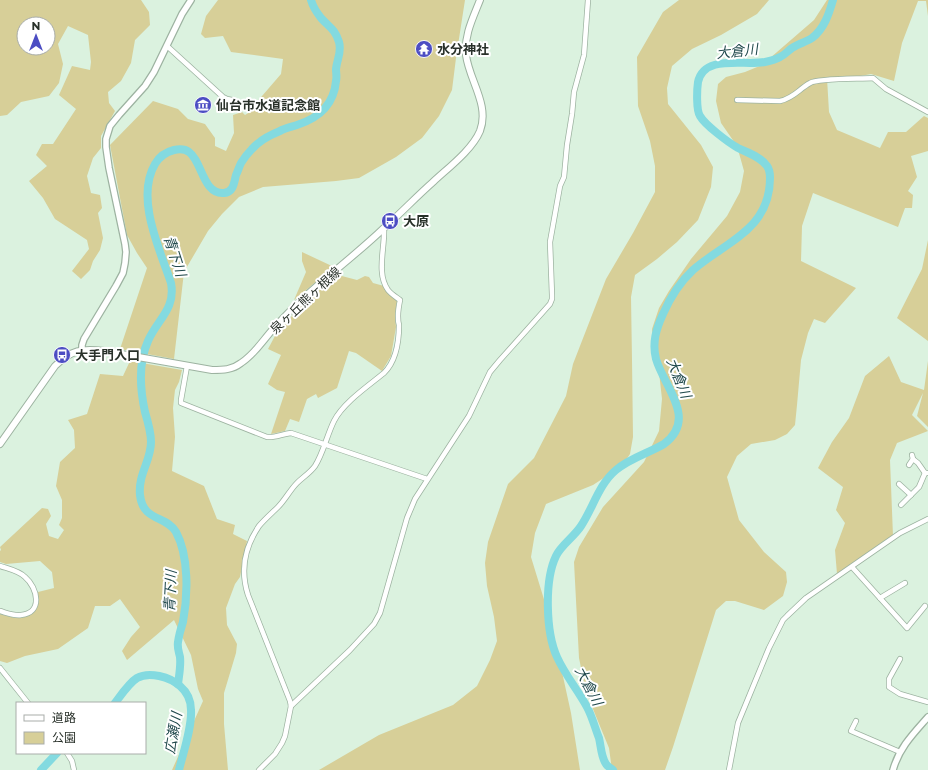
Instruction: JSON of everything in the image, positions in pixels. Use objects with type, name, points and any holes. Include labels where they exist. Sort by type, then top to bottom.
[{"type":"main road","name":"泉ヶ丘熊ヶ根線","points":[[0,444],[55,366],[63,359],[82,350],[118,353],[212,370],[232,368],[248,358],[274,328],[300,302],[384,229],[466,151],[475,140],[482,122],[482,111],[468,63],[466,44],[468,31],[480,0]]},
{"type":"street","points":[[82,350],[84,339],[116,286],[123,273],[125,263],[125,244],[106,147],[106,139],[110,126],[145,86],[154,72],[182,14],[191,0]]},
{"type":"street","points":[[291,706],[350,650],[378,618],[407,518],[415,499],[469,416],[490,372],[550,304],[552,295],[550,242],[560,186],[564,177],[574,92],[584,55],[588,0]]},
{"type":"street","points":[[167,46],[223,97],[232,100]]},
{"type":"street","points":[[737,100],[787,100],[811,82],[873,78],[886,89],[928,112]]},
{"type":"street","points":[[259,770],[275,754],[282,743],[285,736],[291,706],[248,595],[243,575],[244,561],[247,550],[259,526],[279,507],[297,483],[316,464],[335,420],[342,410],[390,367],[398,342],[398,316],[400,300],[389,291],[384,283],[382,274],[384,229]]},
{"type":"street","points":[[187,366],[181,403],[267,437],[271,438],[291,433],[427,479]]},
{"type":"street","points":[[901,505],[919,487],[927,473],[913,457],[909,465]]},
{"type":"street","points":[[899,484],[911,495]]},
{"type":"street","points":[[730,769],[738,723],[769,648],[783,620],[806,598],[900,533],[928,519]]},
{"type":"street","points":[[0,566],[18,572],[25,577],[33,588],[36,600],[32,611],[21,616],[0,611]]},
{"type":"street","points":[[852,567],[907,628],[925,606]]},
{"type":"street","points":[[880,598],[905,584]]},
{"type":"street","points":[[900,659],[889,679],[889,687],[900,694],[928,702]]},
{"type":"street","points":[[0,668],[27,702]]},
{"type":"street","points":[[893,770],[900,752],[908,740],[928,717]]},
{"type":"street","points":[[856,721],[851,731],[900,752]]},
{"type":"street","points":[[68,754],[72,761],[74,770]]},
{"type":"green space","points":[[0,0],[141,0],[149,12],[150,25],[135,40],[131,63],[121,81],[108,92],[109,103],[115,111],[101,136],[101,148],[93,158],[87,176],[91,193],[100,195],[102,208],[98,213],[103,238],[100,250],[93,261],[90,270],[81,279],[72,271],[89,249],[87,240],[55,219],[43,198],[29,181],[47,166],[36,155],[42,144],[53,144],[76,109],[59,95],[72,66],[90,70],[91,62],[88,35],[68,26],[58,44],[63,64],[59,83],[49,96],[21,102],[7,115],[0,116]]},
{"type":"green space","points":[[218,0],[465,0],[452,90],[439,116],[422,138],[396,157],[359,178],[263,187],[239,197],[208,231],[184,272],[174,359],[120,349],[147,268],[127,235],[110,145],[153,101],[178,109],[188,119],[205,124],[215,138],[215,146],[226,151],[234,133],[233,115],[242,112],[245,115],[255,109],[256,103],[281,74],[283,59],[231,52],[223,36],[205,38],[201,34],[206,16]]},
{"type":"green space","points":[[679,0],[769,0],[757,14],[721,35],[692,49],[672,66],[667,88],[668,104],[701,145],[713,167],[711,187],[698,220],[677,242],[635,275],[631,297],[633,437],[630,454],[622,466],[593,485],[546,504],[535,533],[531,557],[550,619],[571,713],[580,770],[319,770],[379,735],[453,705],[477,686],[490,660],[497,641],[494,617],[487,586],[485,563],[488,542],[508,484],[534,458],[566,396],[573,364],[606,279],[655,192],[655,166],[650,141],[638,106],[637,57],[663,12]]},
{"type":"green space","points":[[827,0],[928,0],[928,16],[926,1],[918,1],[902,43],[894,81],[871,74],[855,77],[827,78],[829,112],[837,130],[880,148],[888,132],[906,132],[924,116],[928,118],[928,151],[911,156],[917,177],[908,191],[913,195],[912,208],[905,208],[898,227],[813,193],[802,226],[801,261],[856,288],[825,323],[814,319],[808,333],[801,360],[795,425],[787,434],[775,440],[751,444],[737,456],[727,477],[739,520],[764,552],[786,572],[787,582],[783,596],[764,610],[735,601],[726,601],[716,610],[665,770],[612,770],[609,748],[586,692],[579,658],[574,562],[579,547],[603,507],[644,462],[659,431],[662,399],[652,329],[659,308],[691,259],[727,216],[740,192],[744,171],[737,146],[721,123],[716,101],[718,84],[726,77],[745,72],[762,65],[814,20]]},
{"type":"green space","points":[[928,240],[928,341],[897,318],[922,269]]},
{"type":"green space","points":[[302,252],[334,267],[294,300],[306,272],[302,261]]},
{"type":"green space","points":[[338,275],[357,280],[365,276],[369,277],[373,283],[384,286],[387,292],[397,301],[395,316],[396,327],[391,356],[382,371],[356,353],[349,351],[337,388],[318,398],[316,394],[307,399],[299,422],[290,419],[285,431],[271,434],[285,392],[277,390],[268,384],[281,355],[268,349],[276,334],[306,301]]},
{"type":"green space","points":[[889,356],[901,382],[924,390],[928,361],[928,427],[917,416],[923,393],[912,415],[928,431],[897,443],[890,460],[893,536],[837,574],[835,550],[845,523],[836,510],[843,487],[818,468],[832,442],[849,418],[865,376]]},
{"type":"green space","points":[[130,361],[182,370],[175,390],[173,408],[175,437],[172,471],[204,486],[217,519],[235,525],[233,534],[247,541],[240,577],[235,584],[226,608],[227,625],[237,644],[236,653],[224,693],[224,724],[228,770],[172,770],[203,701],[198,689],[191,655],[174,620],[127,660],[122,651],[140,627],[120,599],[110,606],[95,606],[88,628],[58,649],[25,656],[7,663],[0,661],[0,614],[16,618],[27,616],[36,610],[38,592],[54,588],[52,572],[40,561],[6,564],[0,562],[0,547],[42,508],[48,509],[51,516],[46,524],[49,536],[58,539],[64,530],[59,525],[62,518],[62,500],[56,486],[60,462],[75,448],[74,430],[68,420],[87,414],[100,374],[123,376]]},
{"type":"waterway","name":"青下川","points":[[178,684],[180,671],[178,644],[186,600],[186,576],[183,552],[176,532],[167,523],[145,510],[140,495],[141,481],[149,455],[151,442],[142,394],[141,367],[148,341],[165,314],[171,300],[172,292],[171,283],[151,224],[148,208],[149,178],[155,164],[163,155],[180,149],[189,152],[193,156],[207,183],[212,189],[217,192],[224,193],[230,191],[240,164],[258,143],[282,130],[305,122],[324,109],[329,103],[335,89],[336,69],[340,46],[336,34],[318,14],[311,0]]},
{"type":"waterway","name":"大倉川","points":[[613,770],[604,761],[599,738],[589,711],[560,664],[553,647],[548,607],[548,593],[552,567],[558,552],[581,526],[605,482],[610,476],[627,462],[664,444],[674,434],[678,424],[679,414],[676,403],[660,370],[654,347],[655,336],[661,320],[672,296],[684,280],[705,260],[744,233],[754,223],[768,196],[770,174],[764,163],[758,158],[729,142],[712,129],[700,116],[697,104],[697,89],[702,73],[716,64],[756,63],[774,60],[780,57],[797,45],[812,38],[820,30],[826,21],[833,0]]},
{"type":"waterway","name":"広瀬川","points":[[116,702],[131,683],[142,676],[159,676],[171,680],[182,688],[187,694],[189,700],[191,717],[189,732],[179,770]]},
{"type":"waterway","name":"広瀬川","points":[[41,770],[56,754]]},
{"type":"place","name":"水分神社","points":[[424,49]]},
{"type":"place","name":"仙台市水道記念館","points":[[203,105]]},
{"type":"place","name":"大原","points":[[390,221]]},
{"type":"place","name":"大手門入口","points":[[62,355]]}]
